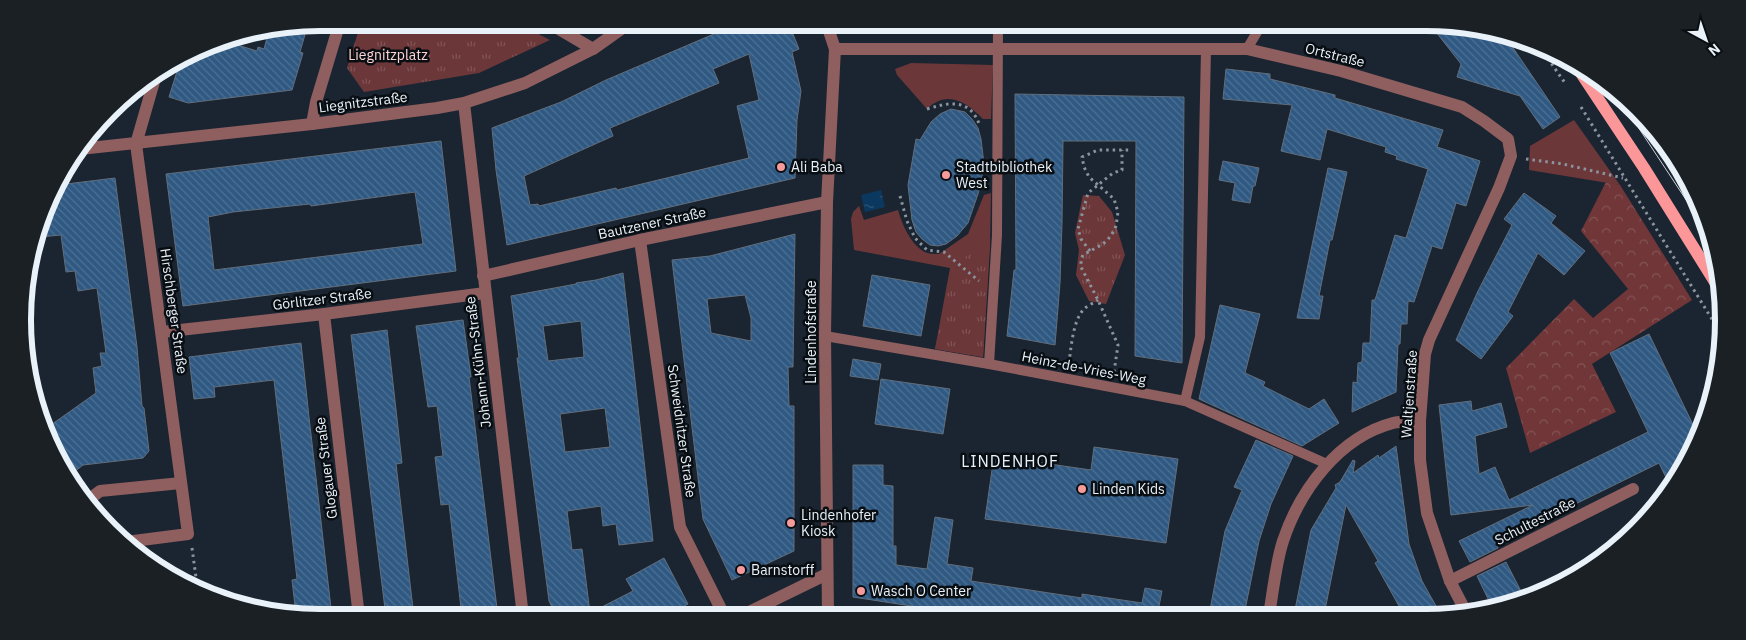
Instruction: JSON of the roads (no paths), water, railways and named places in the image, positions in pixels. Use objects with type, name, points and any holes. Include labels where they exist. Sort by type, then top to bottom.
[{"type":"main road","points":[[1585,80],[1644,168],[1711,275]]},
{"type":"street","points":[[312,124],[316,102],[337,31]]},
{"type":"street","points":[[562,31],[593,49]]},
{"type":"street","name":"Liegnitzstraße","points":[[88,148],[312,124],[464,103],[525,83],[593,49],[618,31]]},
{"type":"street","points":[[829,31],[835,49]]},
{"type":"street","name":"Ortstraße","points":[[835,49],[1247,50],[1341,71],[1462,107],[1484,120],[1508,139],[1511,156]]},
{"type":"street","name":"Lindenhofstraße","points":[[828,609],[827,202],[835,49]]},
{"type":"street","points":[[136,144],[153,85]]},
{"type":"street","name":"Johann-Kühn-Straße","points":[[464,103],[523,609]]},
{"type":"street","name":"Hirschberger Straße","points":[[135,541],[188,534],[136,144]]},
{"type":"street","name":"Waltjenstraße","points":[[1463,606],[1450,580],[1427,513],[1420,460],[1420,421],[1425,354],[1429,340],[1499,188],[1511,156]]},
{"type":"street","name":"Bautzener Straße","points":[[483,276],[640,240],[827,202]]},
{"type":"street","name":"Schweidnitzer Straße","points":[[640,240],[680,527],[721,609]]},
{"type":"street","name":"Görlitzer Straße","points":[[162,332],[324,314],[485,293]]},
{"type":"street","name":"Glogauer Straße","points":[[324,314],[358,609]]},
{"type":"street","points":[[1270,609],[1282,542],[1304,495],[1327,464],[1360,437],[1394,423],[1420,421]]},
{"type":"street","points":[[92,497],[100,491],[181,482]]},
{"type":"street","name":"Schultestraße","points":[[1450,580],[1633,489]]},
{"type":"street","points":[[754,609],[827,574]]},
{"type":"lane","points":[[989,364],[997,235],[998,31]]},
{"type":"lane","points":[[1247,50],[1258,31]]},
{"type":"lane","points":[[1185,401],[1200,337],[1206,49]]},
{"type":"lane","name":"Heinz-de-Vries-Weg","points":[[826,336],[1067,378],[1185,401],[1327,464]]},
{"type":"water","points":[[881,190],[885,207],[865,212],[861,195]]},
{"type":"tram line","points":[[1633,119],[1693,211]]},
{"type":"place","name":"Ali Baba","points":[[781,167]]},
{"type":"place","name":"Stadtbibliothek West","points":[[946,175]]},
{"type":"place","name":"Linden Kids","points":[[1082,489]]},
{"type":"place","name":"Lindenhofer Kiosk","points":[[791,523]]},
{"type":"place","name":"Barnstorff","points":[[741,570]]},
{"type":"place","name":"Wasch O Center","points":[[861,591]]},
{"type":"district","name":"LINDENHOF","points":[[1010,461]]},
{"type":"park label","name":"Liegnitzplatz","points":[[388,55]]}]
